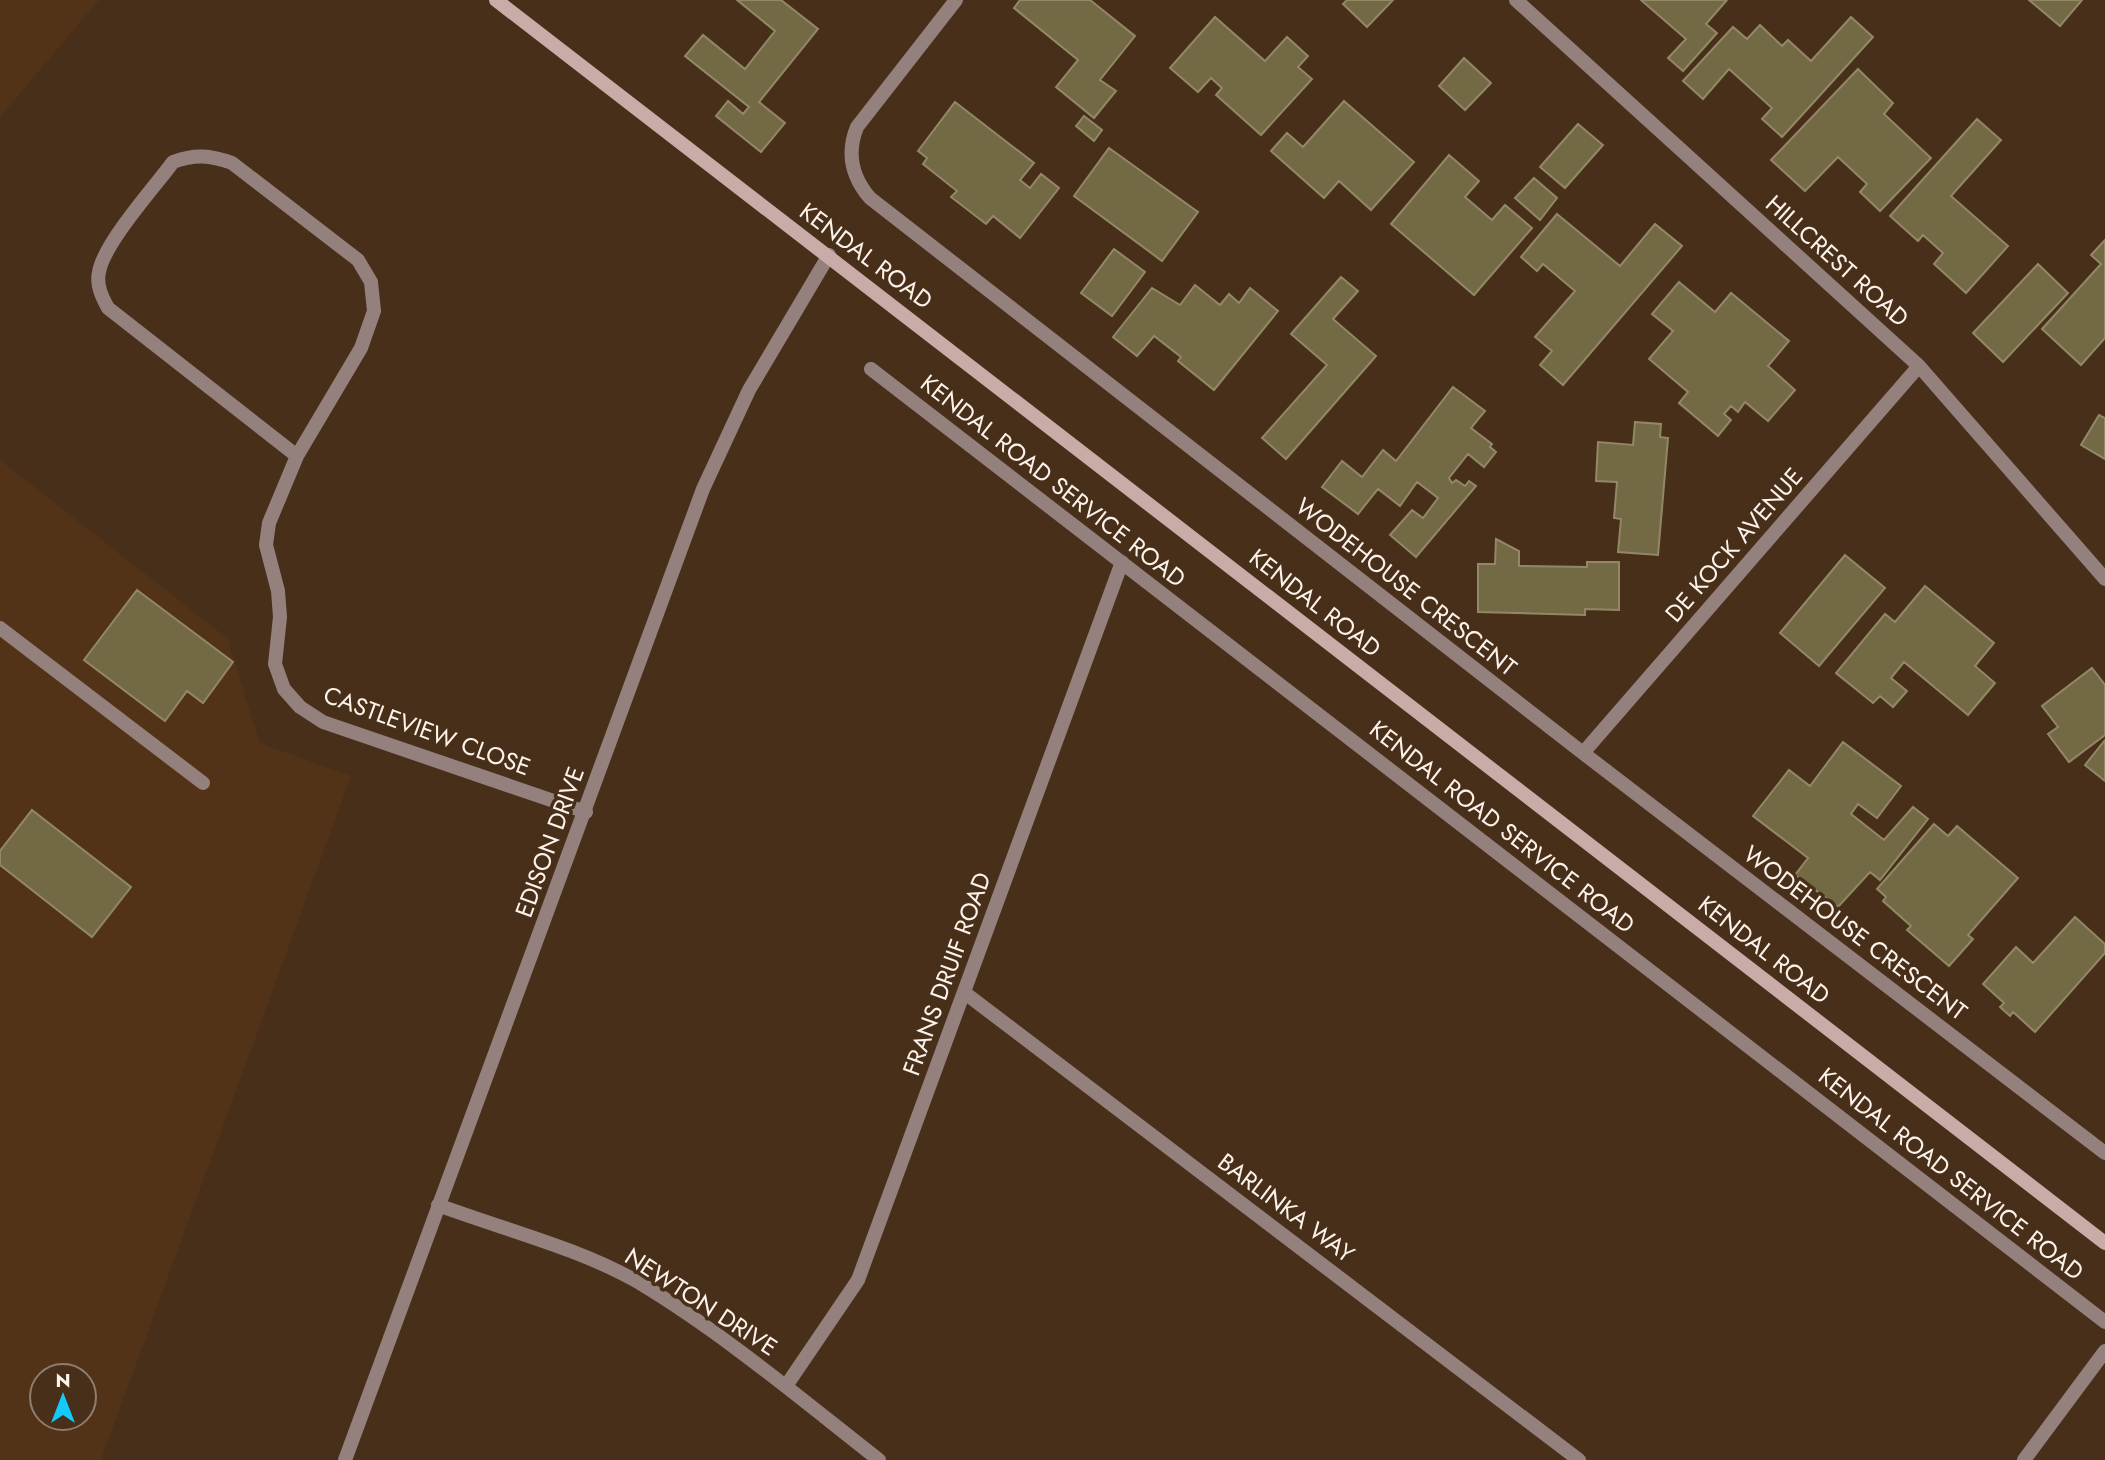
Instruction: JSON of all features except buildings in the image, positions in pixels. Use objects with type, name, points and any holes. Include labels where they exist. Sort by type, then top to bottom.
[{"type":"main road","name":"KENDAL ROAD","points":[[496,0],[2105,1243]]},
{"type":"street","name":"WODEHOUSE CRESCENT","points":[[956,0],[857,127],[852,159],[858,184],[864,191],[1583,753],[2105,1153]]},
{"type":"street","name":"HILLCREST ROAD","points":[[1516,0],[1919,366],[2105,579]]},
{"type":"street","points":[[191,155],[212,155],[232,163],[358,260],[371,282],[374,311],[361,348],[297,456],[108,308],[100,292],[98,274],[105,255],[173,162],[191,155]]},
{"type":"street","name":"EDISON DRIVE","points":[[345,1460],[709,477],[749,390],[829,255]]},
{"type":"street","name":"DE KOCK AVENUE","points":[[1583,753],[1919,366]]},
{"type":"street","name":"KENDAL ROAD SERVICE ROAD","points":[[871,369],[2105,1322]]},
{"type":"street","name":"CASTLEVIEW CLOSE","points":[[297,456],[269,523],[266,545],[279,604],[275,664],[284,689],[300,707],[323,722],[586,812]]},
{"type":"street","name":"FRANS DRUIF ROAD","points":[[786,1386],[858,1280],[1122,562]]},
{"type":"street","points":[[0,628],[203,783]]},
{"type":"street","name":"BARLINKA WAY","points":[[965,993],[1579,1460]]},
{"type":"street","name":"NEWTON DRIVE","points":[[438,1205],[600,1264],[637,1282],[786,1386],[879,1460]]},
{"type":"street","points":[[2024,1460],[2105,1351]]},
{"type":"shaded area","points":[[0,0],[99,0],[0,117]]},
{"type":"shaded area","points":[[0,460],[227,638],[260,743],[351,776],[101,1460],[0,1460]]}]
